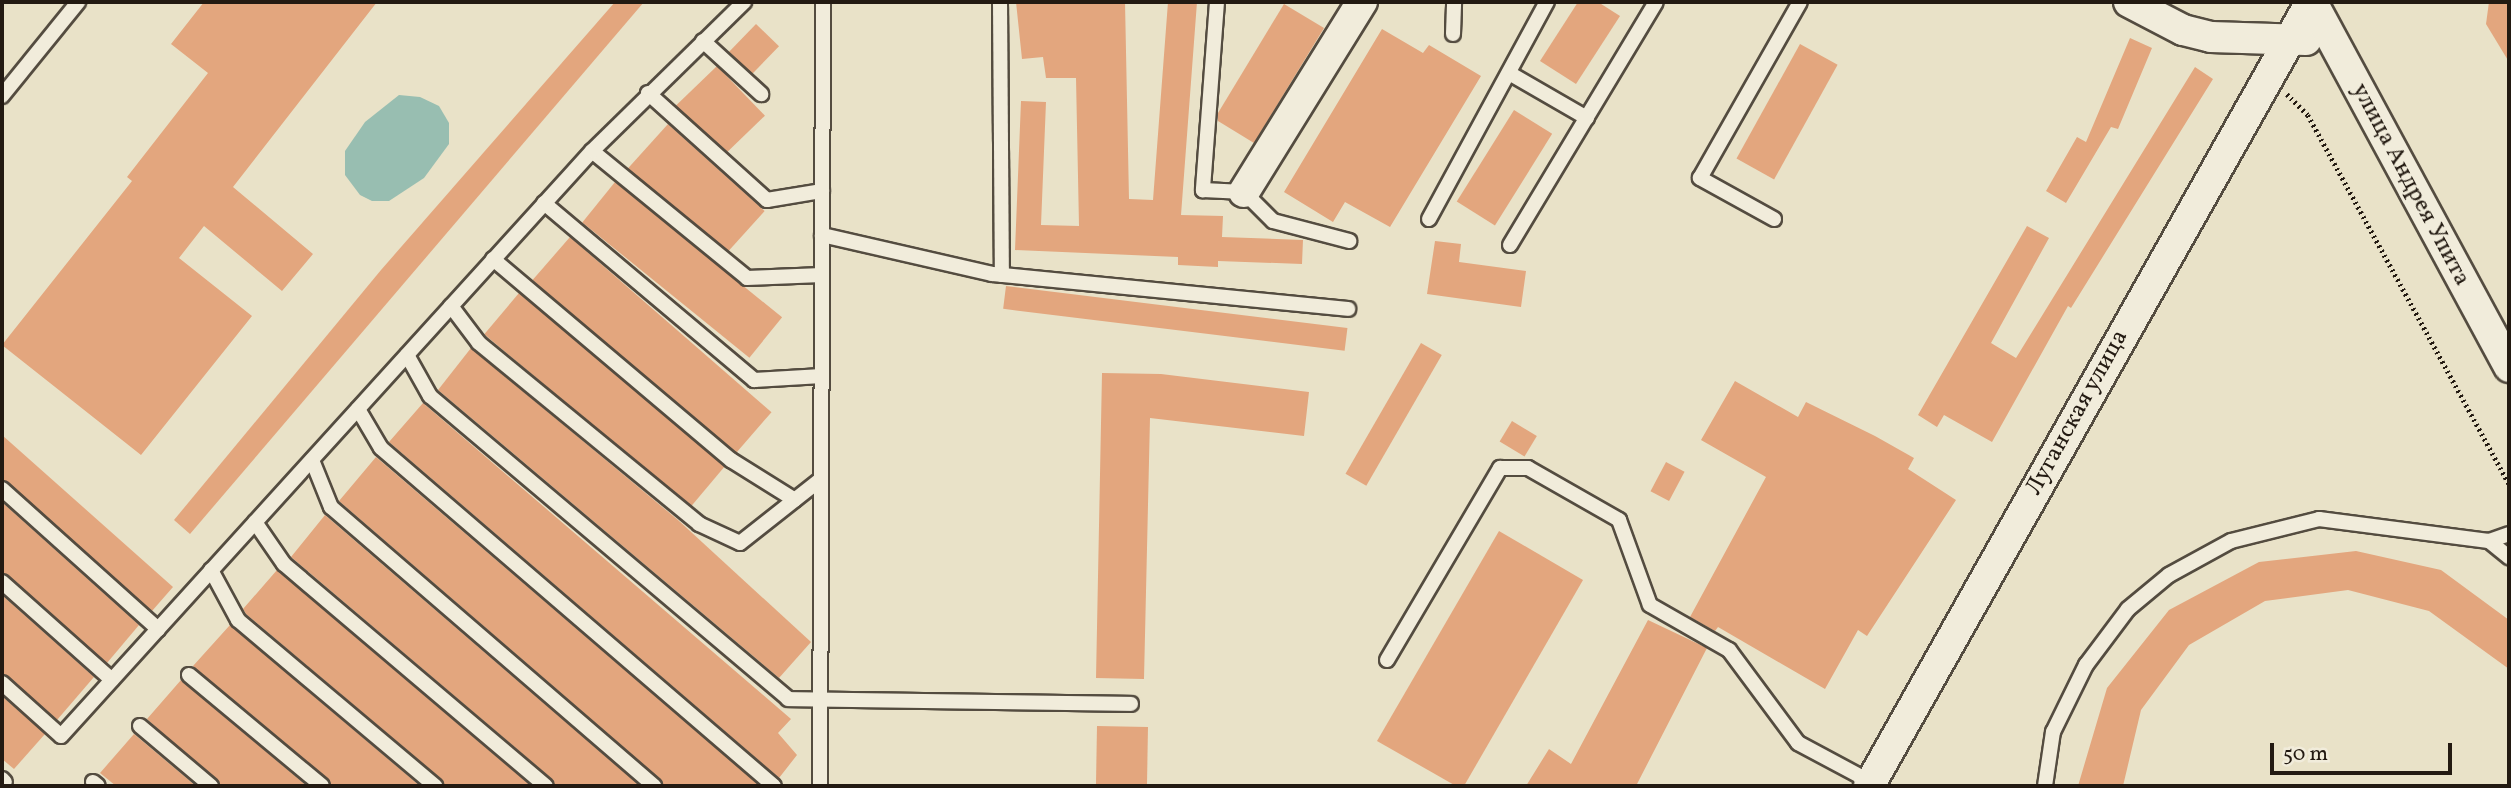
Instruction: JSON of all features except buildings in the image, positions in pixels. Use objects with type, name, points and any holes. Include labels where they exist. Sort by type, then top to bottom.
[{"type":"street","points":[[1244,192],[1362,2]]},
{"type":"street","points":[[2129,2],[2183,30],[2211,37],[2333,41]]},
{"type":"street","name":"Луганская улица","points":[[1870,784],[2311,2]]},
{"type":"street","name":"улица Андрея Упита","points":[[2311,2],[2509,367]]},
{"type":"lane","points":[[2,96],[78,2]]},
{"type":"lane","points":[[2,683],[61,736],[592,151],[648,93],[744,2]]},
{"type":"lane","points":[[820,786],[823,2]]},
{"type":"lane","points":[[1000,2],[1002,275]]},
{"type":"lane","points":[[1217,2],[1203,190],[1244,192],[1273,221],[1349,241]]},
{"type":"lane","points":[[1453,34],[1454,2]]},
{"type":"lane","points":[[1429,219],[1547,2]]},
{"type":"lane","points":[[1510,245],[1656,2]]},
{"type":"lane","points":[[1774,219],[1700,178],[1800,2]]},
{"type":"lane","points":[[703,41],[761,94]]},
{"type":"lane","points":[[1508,73],[1587,118]]},
{"type":"lane","points":[[648,93],[766,200],[822,191]]},
{"type":"lane","points":[[592,151],[747,278],[822,275]]},
{"type":"lane","points":[[544,203],[754,380],[822,376]]},
{"type":"lane","points":[[822,235],[1002,275],[1348,309]]},
{"type":"lane","points":[[493,260],[732,460],[795,500]]},
{"type":"lane","points":[[451,306],[479,343],[699,524],[740,543],[821,479]]},
{"type":"lane","points":[[407,355],[430,396],[788,699],[820,702],[1131,704]]},
{"type":"lane","points":[[358,409],[381,448],[774,786]]},
{"type":"lane","points":[[312,460],[331,507],[654,786]]},
{"type":"lane","points":[[1387,660],[1500,467],[1528,468],[1619,520],[1650,604],[1729,650],[1798,743],[1870,784]]},
{"type":"lane","points":[[2,489],[158,629]]},
{"type":"lane","points":[[2045,786],[2053,732],[2086,665],[2128,609],[2169,575],[2231,541],[2319,519],[2489,541],[2509,534]]},
{"type":"lane","points":[[255,522],[284,564],[546,786]]},
{"type":"lane","points":[[2489,541],[2509,557]]},
{"type":"lane","points":[[211,570],[239,620],[435,786]]},
{"type":"lane","points":[[2,582],[112,680]]},
{"type":"lane","points":[[189,675],[322,786]]},
{"type":"lane","points":[[141,726],[211,786]]},
{"type":"path","points":[[2269,75],[2308,115],[2509,484]]},
{"type":"water","points":[[399,95],[420,97],[439,106],[449,123],[449,144],[424,178],[389,201],[372,201],[360,195],[345,175],[345,151],[365,122]]}]
